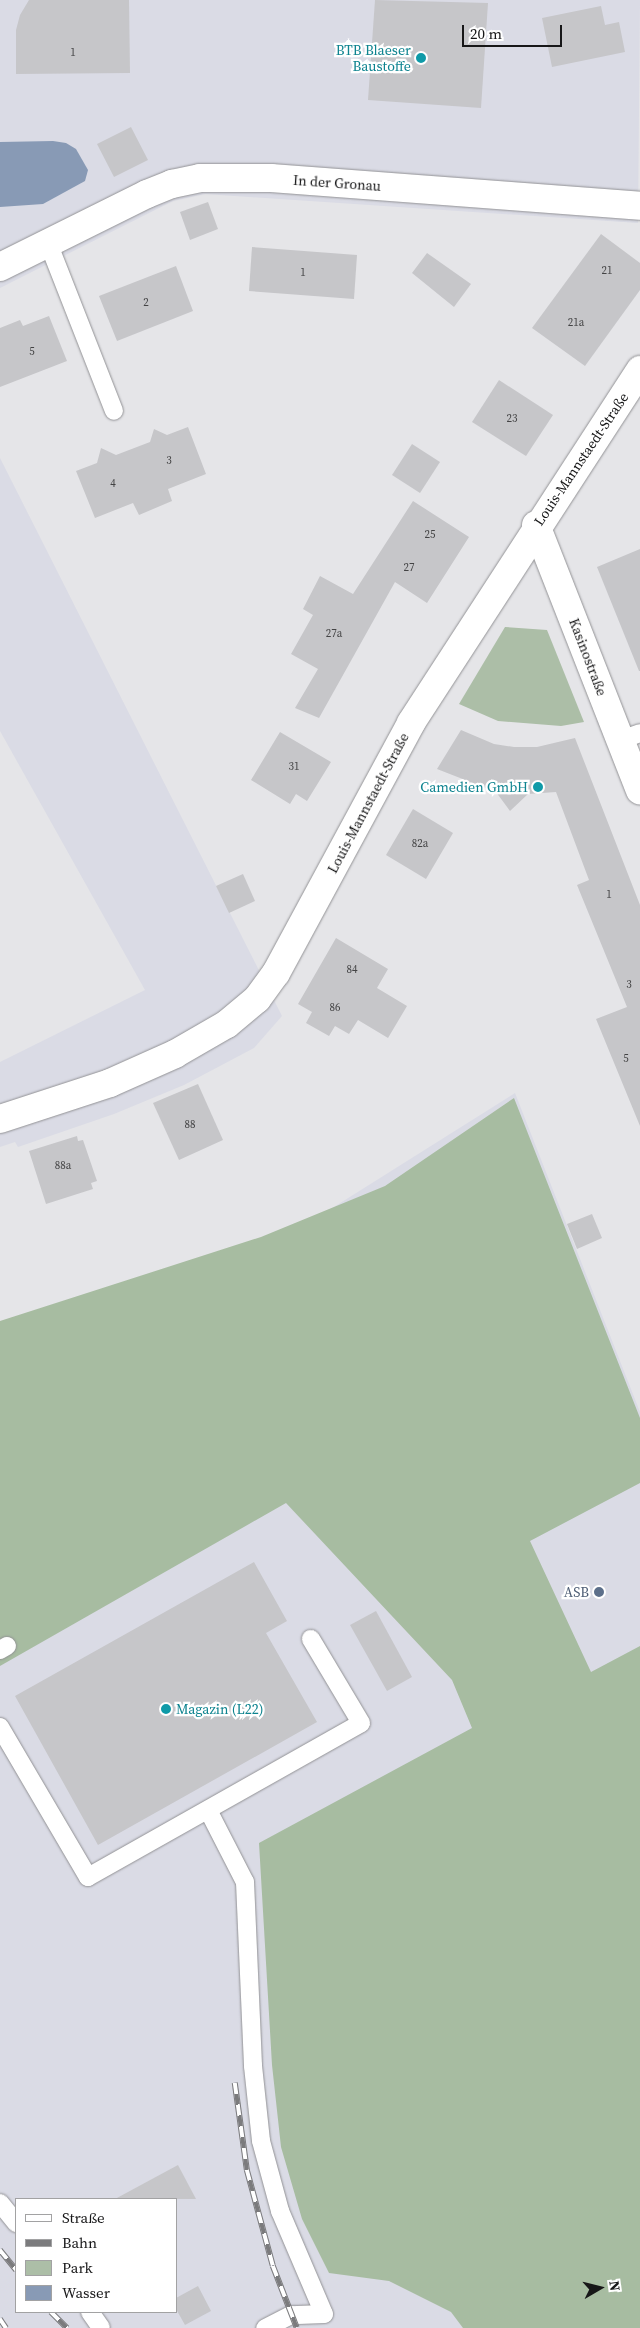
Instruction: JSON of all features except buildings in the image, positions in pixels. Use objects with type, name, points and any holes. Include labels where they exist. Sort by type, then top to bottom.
[{"type":"street","name":"In der Gronau","points":[[0,268],[49,245],[146,194],[172,184],[200,178],[271,178],[640,206]]},
{"type":"street","name":"Louis-Mannstaedt-Straße","points":[[0,1120],[110,1083],[175,1054],[227,1024],[257,999],[276,972],[411,723],[536,525],[640,370]]},
{"type":"street","name":"Kasinostraße","points":[[536,525],[630,737],[640,790]]},
{"type":"lane","points":[[49,245],[114,411]]},
{"type":"lane","points":[[0,1727],[88,1877],[361,1723],[311,1639]]},
{"type":"lane","points":[[208,1810],[245,1882],[253,2066],[262,2141],[280,2211],[324,2314],[291,2315],[265,2328]]},
{"type":"lane","points":[[0,2203],[15,2223]]},
{"type":"lane","points":[[91,2313],[101,2328]]},
{"type":"shaded area","points":[[0,0],[640,0],[638,223],[205,194],[173,201],[0,288]]},
{"type":"shaded area","points":[[0,458],[282,1016],[254,1048],[184,1085],[114,1114],[18,1147],[15,1142],[0,1147],[0,1062],[145,990],[0,731]]},
{"type":"shaded area","points":[[515,1093],[640,1412],[640,2328],[0,2328],[0,1417]]},
{"type":"green space","points":[[505,627],[547,630],[584,722],[561,726],[498,721],[459,704]]},
{"type":"green space","points":[[514,1098],[640,1418],[640,1483],[530,1541],[591,1672],[640,1646],[640,2328],[463,2328],[451,2312],[389,2281],[329,2273],[302,2219],[281,2147],[272,2065],[259,1843],[472,1728],[452,1680],[286,1503],[0,1666],[0,1321],[261,1237],[385,1186]]},
{"type":"water","points":[[53,141],[66,143],[76,149],[88,170],[85,181],[43,204],[0,207],[0,142]]},
{"type":"railway","points":[[235,2083],[247,2170],[273,2266],[297,2328]]},
{"type":"railway","points":[[0,2250],[15,2269]]},
{"type":"railway","points":[[52,2313],[67,2328]]},
{"type":"railway","points":[[0,2319],[6,2328]]},
{"type":"place","name":"BTB Blaeser Baustoffe","points":[[421,58]]},
{"type":"place","name":"Camedien GmbH","points":[[538,787]]},
{"type":"place","name":"ASB","points":[[599,1592]]},
{"type":"place","name":"Magazin (L22)","points":[[166,1709]]}]
